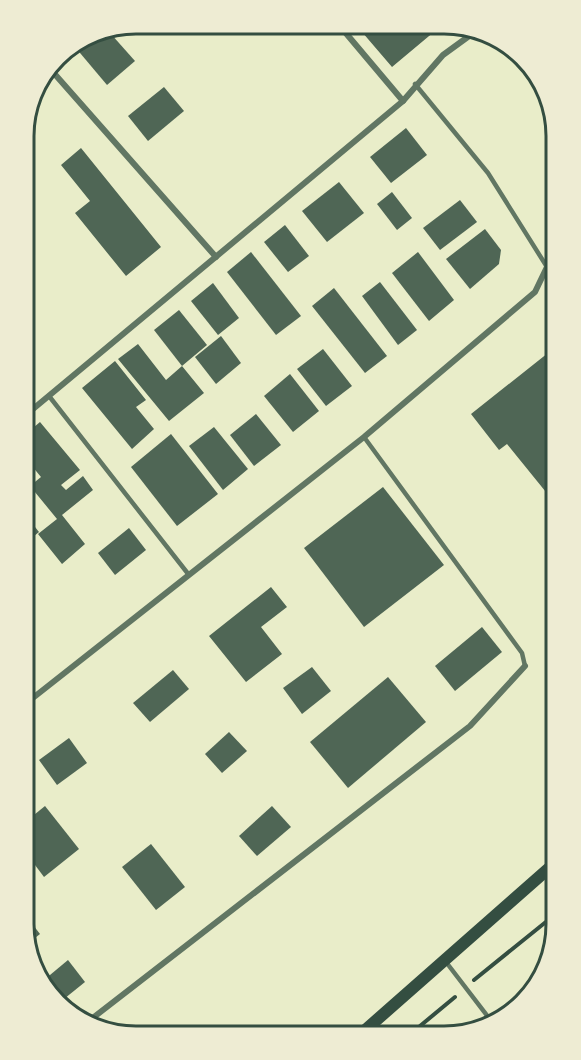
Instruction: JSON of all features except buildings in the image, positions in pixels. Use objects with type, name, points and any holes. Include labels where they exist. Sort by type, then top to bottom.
[{"type":"main road","points":[[370,1026],[546,871]]},
{"type":"street","points":[[347,34],[403,101]]},
{"type":"street","points":[[34,408],[403,101],[443,55],[468,37]]},
{"type":"street","points":[[56,75],[216,257]]},
{"type":"street","points":[[34,696],[364,437],[535,292],[546,272]]},
{"type":"street","points":[[95,1016],[470,726],[525,666]]},
{"type":"lane","points":[[416,84],[488,173],[546,259]]},
{"type":"lane","points":[[49,396],[189,575]]},
{"type":"lane","points":[[364,437],[522,653],[525,666]]},
{"type":"lane","points":[[443,959],[487,1016]]},
{"type":"path","points":[[420,1026],[546,922]]}]
